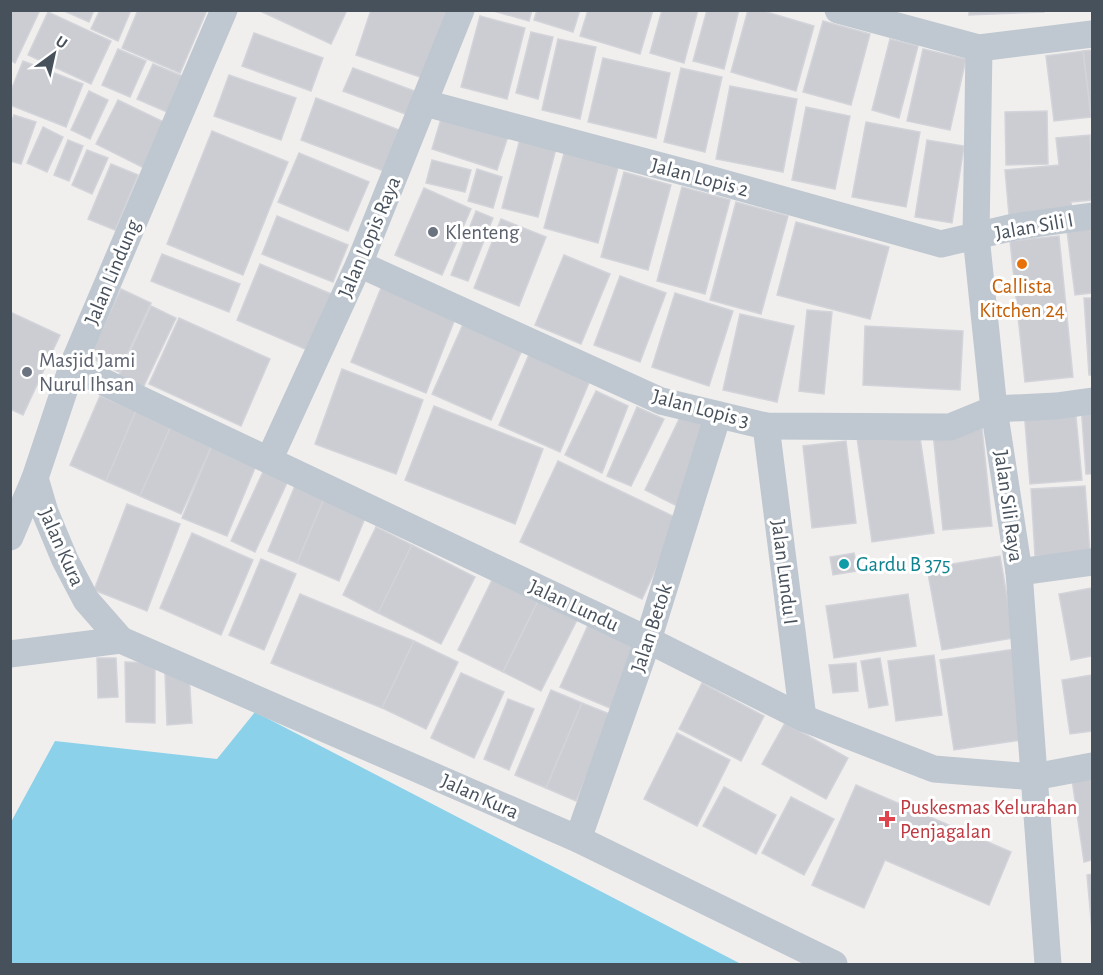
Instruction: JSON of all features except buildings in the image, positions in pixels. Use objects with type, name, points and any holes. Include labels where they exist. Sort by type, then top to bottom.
[{"type":"street","name":"Jalan Lindung","points":[[10,537],[35,478],[72,367],[224,10]]},
{"type":"street","name":"Jalan Lopis Raya","points":[[269,460],[359,264],[461,10]]},
{"type":"street","points":[[837,10],[979,48],[1092,34]]},
{"type":"street","name":"Jalan Sili Raya","points":[[979,48],[976,236],[994,409],[1019,572],[1048,964]]},
{"type":"street","name":"Jalan Lopis 2","points":[[425,103],[941,244],[976,236]]},
{"type":"street","name":"Jalan Sili I","points":[[976,236],[1014,227],[1092,216]]},
{"type":"street","name":"Jalan Lopis 3","points":[[359,264],[661,401],[766,426],[950,427],[994,409],[1056,406],[1092,401]]},
{"type":"street","name":"Jalan Lundu","points":[[72,367],[648,640],[803,718],[934,769],[1034,777],[1092,766]]},
{"type":"street","name":"Jalan Betok","points":[[578,839],[648,640],[718,415]]},
{"type":"street","name":"Jalan Lundu I","points":[[766,426],[803,718]]},
{"type":"street","name":"Jalan Kura","points":[[35,478],[49,522],[65,560],[86,600],[121,640],[578,839],[834,964]]},
{"type":"street","points":[[1019,572],[1092,562]]},
{"type":"street","points":[[10,654],[121,640]]},
{"type":"water","points":[[255,712],[741,964],[11,964],[11,822],[55,741],[217,759]]},
{"type":"place","name":"Klenteng","points":[[433,232]]},
{"type":"place","name":"Callista Kitchen 24","points":[[1022,264]]},
{"type":"place","name":"Masjid Jami Nurul Ihsan","points":[[27,372]]},
{"type":"place","name":"Gardu B 375","points":[[844,564]]},
{"type":"place","name":"Puskesmas Kelurahan Penjagalan","points":[[887,819]]}]
